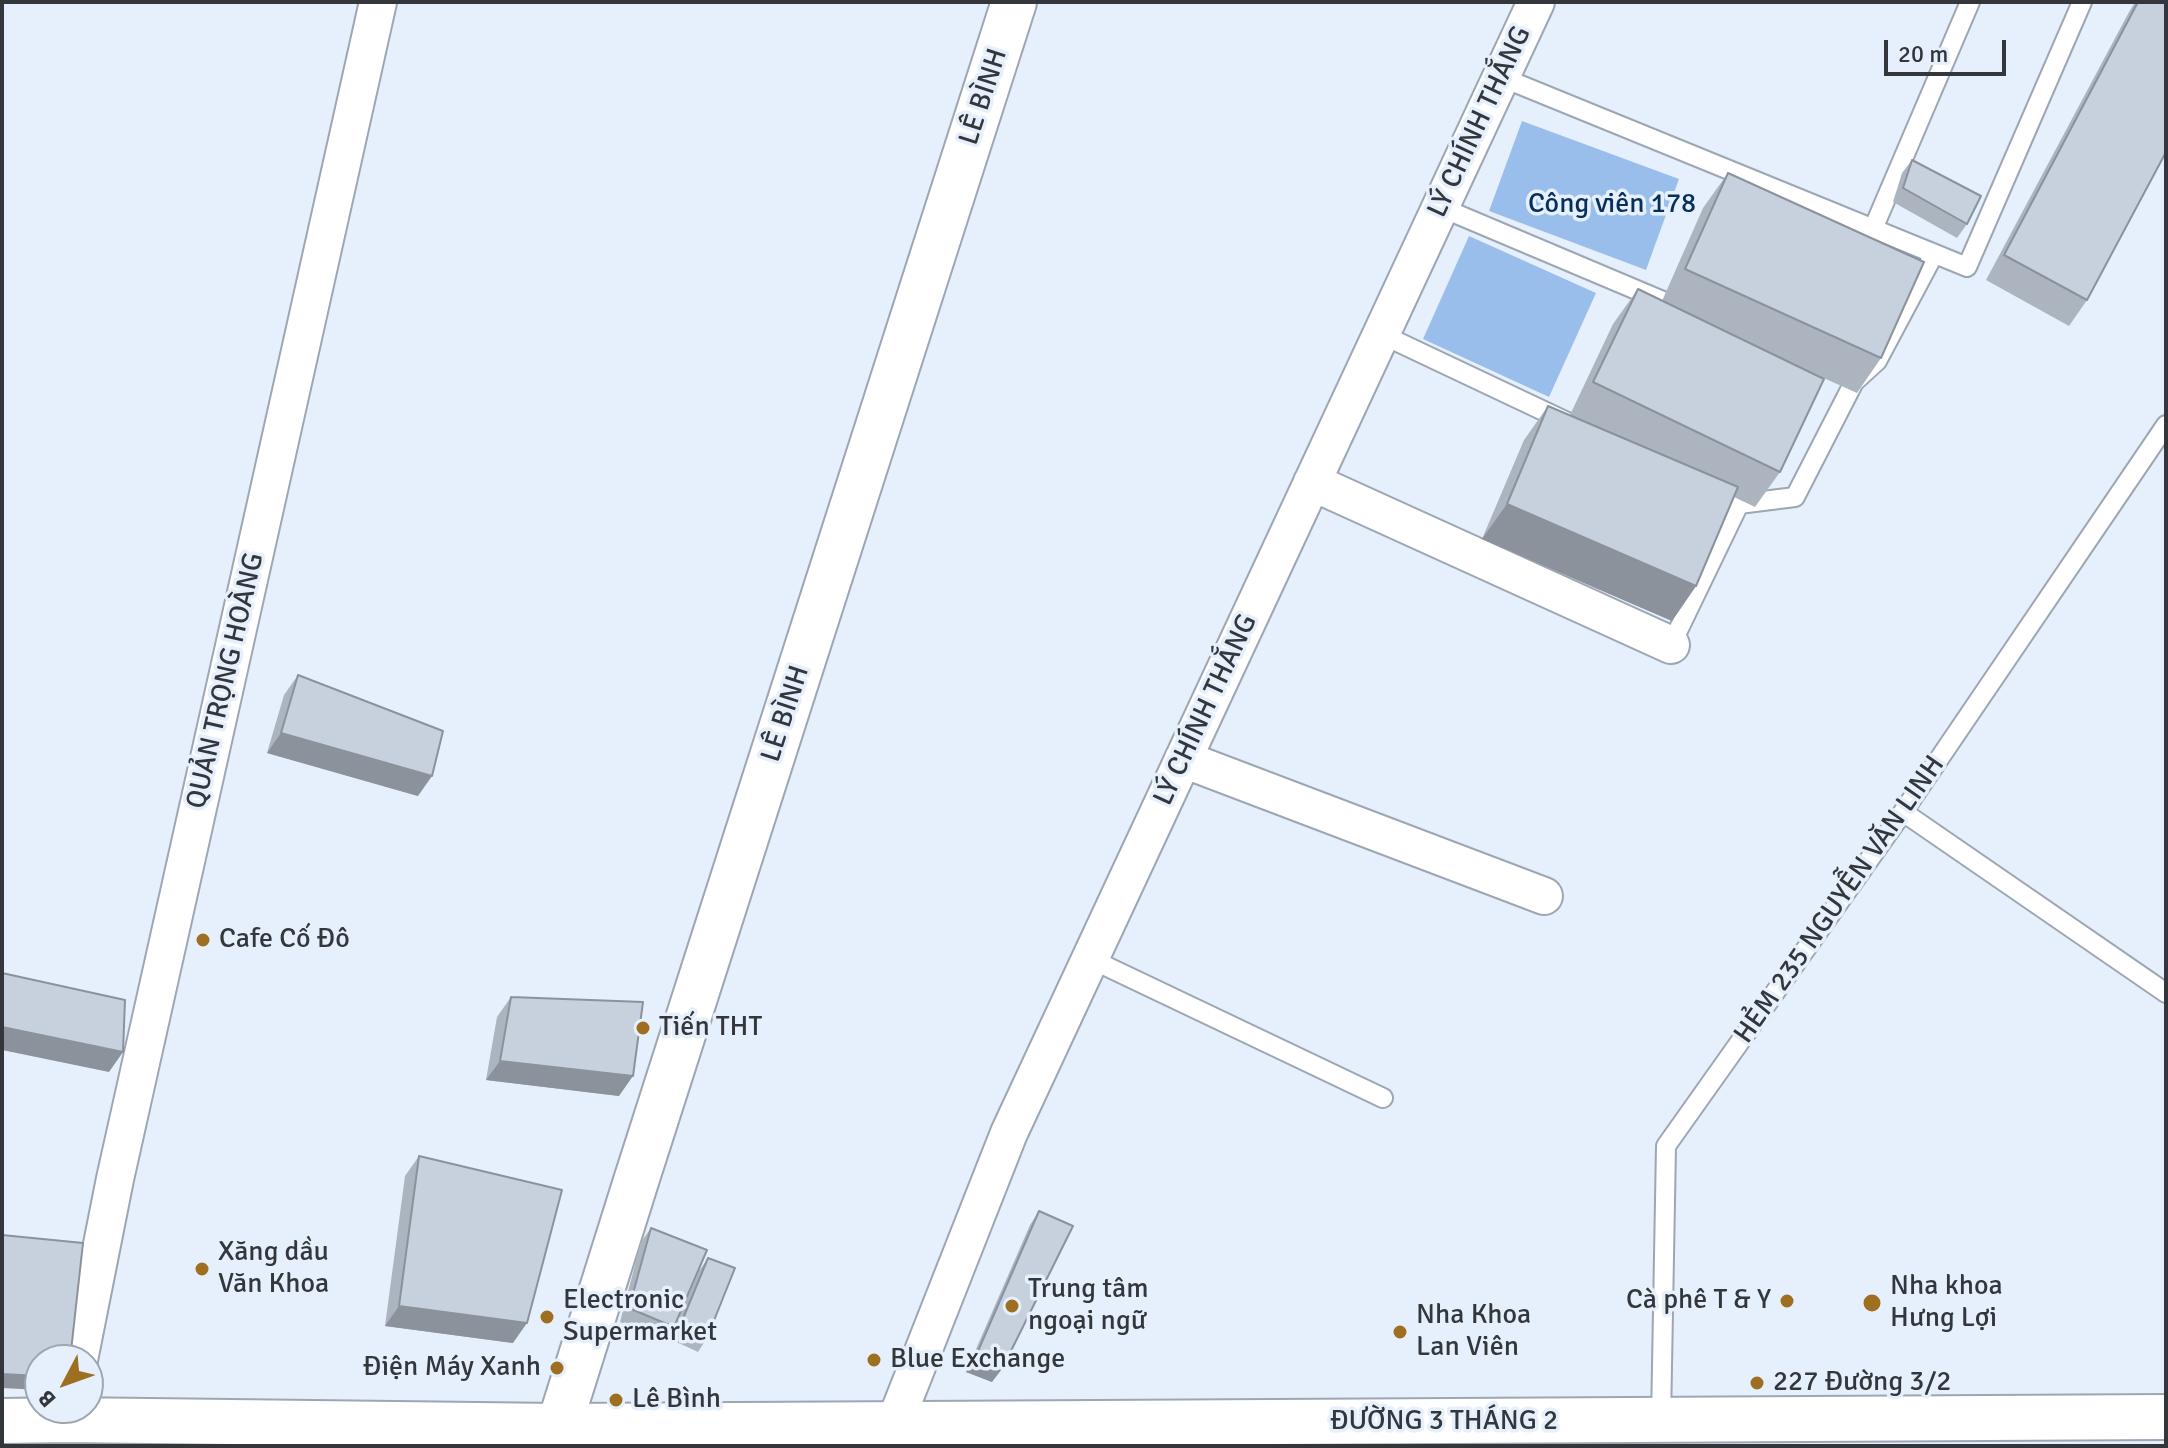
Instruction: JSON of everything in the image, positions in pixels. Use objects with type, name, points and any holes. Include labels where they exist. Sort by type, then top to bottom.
[{"type":"main road","name":"LÊ BÌNH","points":[[559,1426],[1014,2]]},
{"type":"main road","name":"ĐƯỜNG 3 THÁNG 2","points":[[104,1415],[559,1426],[2166,1417]]},
{"type":"main road","name":"ĐƯỜNG 3 THÁNG 2","points":[[2,1421],[24,1419]]},
{"type":"street","name":"QUẢN TRỌNG HOÀNG","points":[[82,1344],[122,1148],[378,2]]},
{"type":"street","name":"LÝ CHÍNH THẮNG","points":[[894,1425],[1009,1133],[1536,2]]},
{"type":"street","points":[[1312,482],[1671,645]]},
{"type":"street","points":[[1183,759],[1544,896]]},
{"type":"lane","points":[[1873,229],[1970,2]]},
{"type":"lane","points":[[1501,77],[1967,267],[2082,2]]},
{"type":"lane","points":[[1440,207],[1707,320]]},
{"type":"lane","points":[[1671,645],[1732,501],[1795,497],[1847,378],[1877,361],[1934,254]]},
{"type":"lane","points":[[1381,334],[1582,429]]},
{"type":"lane","name":"HẺM 235 NGUYỄN VĂN LINH","points":[[1661,1421],[1666,1146],[1903,812],[2166,425]]},
{"type":"lane","points":[[1903,812],[2166,993]]},
{"type":"lane","points":[[1091,959],[1383,1098]]},
{"type":"green space","name":"Công viên 178","points":[[1522,121],[1679,179],[1646,270],[1489,211]]},
{"type":"green space","name":"Công viên 178","points":[[1469,236],[1596,293],[1549,397],[1423,339]]},
{"type":"building","points":[[2138,2],[2166,2],[2166,152],[2087,300],[2004,255]]},
{"type":"building","points":[[1912,160],[1981,196],[1967,224],[1903,188]]},
{"type":"building","points":[[1728,173],[1924,262],[1881,358],[1685,269]]},
{"type":"building","points":[[1638,289],[1824,379],[1780,472],[1593,382]]},
{"type":"building","points":[[1548,406],[1738,487],[1696,586],[1507,504]]},
{"type":"building","points":[[298,675],[443,731],[432,776],[281,733]]},
{"type":"building","points":[[2,973],[125,1000],[123,1052],[2,1027]]},
{"type":"building","points":[[511,997],[643,1002],[633,1076],[500,1061]]},
{"type":"building","points":[[419,1156],[562,1190],[527,1323],[399,1306]]},
{"type":"building","name":"Trung tâm ngoại ngữ","points":[[1039,1211],[1073,1226],[1002,1369],[975,1358]]},
{"type":"building","points":[[651,1228],[707,1250],[674,1327],[629,1308]]},
{"type":"building","points":[[2,1235],[83,1243],[72,1344],[24,1344],[24,1375],[2,1374]]},
{"type":"building","points":[[708,1258],[735,1268],[707,1338],[680,1326]]},
{"type":"place","name":"Cafe Cố Đô","points":[[203,940]]},
{"type":"place","name":"Tiến THT","points":[[643,1028]]},
{"type":"place","name":"Xăng dầu Văn Khoa","points":[[202,1269]]},
{"type":"place","name":"Cà phê T & Y","points":[[1787,1301]]},
{"type":"place","name":"Nha khoa Hưng Lợi","points":[[1872,1303]]},
{"type":"place","name":"Trung tâm ngoại ngữ","points":[[1012,1306]]},
{"type":"place","name":"Electronic Supermarket","points":[[547,1317]]},
{"type":"place","name":"Nha Khoa Lan Viên","points":[[1400,1332]]},
{"type":"place","name":"Blue Exchange","points":[[874,1360]]},
{"type":"place","name":"Điện Máy Xanh","points":[[557,1368]]},
{"type":"place","name":"227 Đường 3/2","points":[[1757,1383]]},
{"type":"place","name":"Lê Bình","points":[[616,1400]]}]
